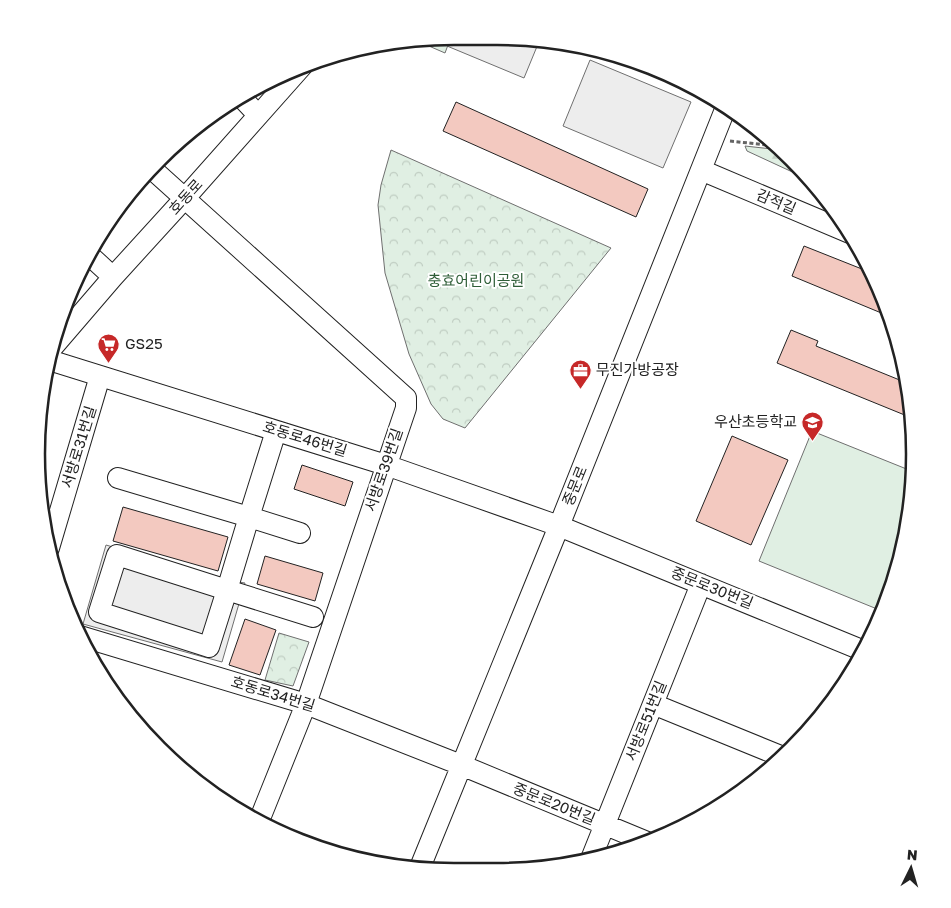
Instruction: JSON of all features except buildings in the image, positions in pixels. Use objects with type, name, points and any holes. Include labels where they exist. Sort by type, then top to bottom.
[{"type":"street","name":"호동로","points":[[63,335],[292,79]]},
{"type":"street","points":[[246,102],[258,115]]},
{"type":"street","name":"중문로","points":[[422,862],[723,114]]},
{"type":"street","name":"감적길","points":[[701,170],[838,229]]},
{"type":"street","points":[[157,173],[185,198]]},
{"type":"street","name":"서방로39번길","points":[[185,198],[406,398],[406,408],[306,704],[261,814]]},
{"type":"street","points":[[94,260],[113,277]]},
{"type":"street","name":"호동로46번길","points":[[56,362],[386,465],[559,526]]},
{"type":"street","name":"서방로31번길","points":[[53,534],[100,376]]},
{"type":"street","points":[[276,430],[227,590],[209,647],[99,612],[117,555],[227,590],[313,617]]},
{"type":"street","points":[[118,478],[300,533]]},
{"type":"street","name":"중문로30번길","points":[[559,526],[857,648]]},
{"type":"street","name":"서방로51번길","points":[[595,851],[701,584]]},
{"type":"street","name":"호동로34번길","points":[[89,639],[306,704],[461,765]]},
{"type":"street","points":[[653,704],[775,754]]},
{"type":"street","name":"중문로20번길","points":[[461,765],[637,838]]},
{"type":"path","points":[[727,141],[766,145]]},
{"type":"green space","points":[[448,45],[445,53],[429,46]]},
{"type":"green space","points":[[745,146],[770,149],[794,173],[747,151]]},
{"type":"green space","name":"충효어린이공원","points":[[391,150],[611,248],[465,428],[443,419],[431,404],[409,354],[385,273],[378,205],[381,185]]},
{"type":"green space","points":[[812,431],[905,469],[903,507],[898,534],[892,560],[876,609],[759,561]]},
{"type":"green space","points":[[279,633],[309,642],[293,686],[265,680]]},
{"type":"shaded area","points":[[497,45],[537,47],[524,78],[447,46]]},
{"type":"shaded area","points":[[590,60],[691,102],[663,168],[563,126]]},
{"type":"shaded area","points":[[106,545],[226,580],[245,583],[222,662],[83,624]]},
{"type":"place","name":"GS25","points":[[109,363]]},
{"type":"place","name":"무진가방공장","points":[[580,389]]},
{"type":"place","name":"우산초등학교","points":[[813,441]]}]
